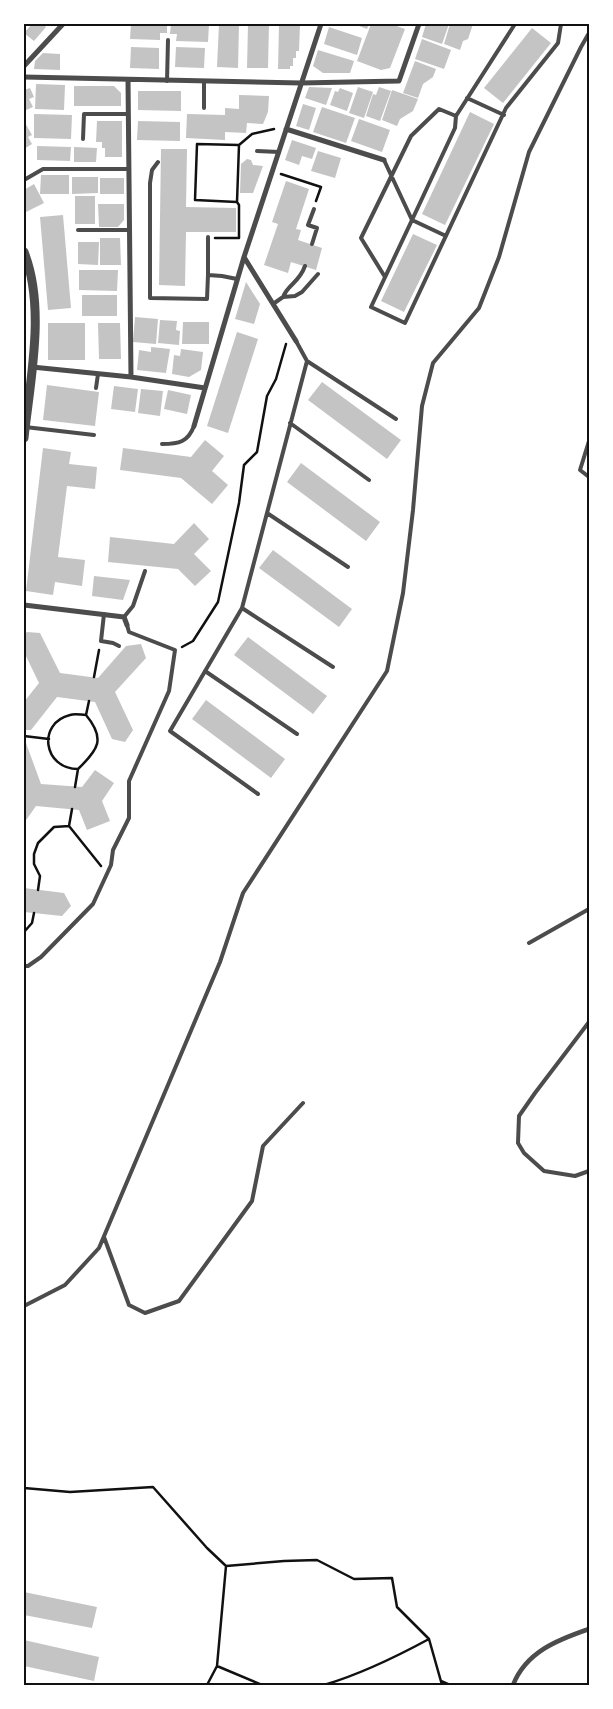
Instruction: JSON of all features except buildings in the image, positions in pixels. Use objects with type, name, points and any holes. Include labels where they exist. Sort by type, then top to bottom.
[{"type":"street","points":[[24,66],[63,24]]},
{"type":"street","points":[[194,426],[244,258],[321,24]]},
{"type":"street","points":[[24,77],[301,83],[399,81],[419,24]]},
{"type":"street","points":[[128,80],[131,377]]},
{"type":"street","points":[[286,129],[384,160]]},
{"type":"street","points":[[24,252],[29,264],[34,302],[35,338],[24,438]]},
{"type":"street","points":[[244,258],[296,341]]},
{"type":"street","points":[[32,367],[131,377],[205,388]]},
{"type":"street","points":[[24,605],[124,617],[127,625]]},
{"type":"street","points":[[512,1685],[527,1661],[543,1649],[589,1629]]},
{"type":"lane","points":[[515,24],[456,116],[455,128],[371,307],[405,323],[506,108],[558,43],[561,24]]},
{"type":"lane","points":[[24,1306],[65,1285],[100,1248],[220,962],[243,893],[387,671],[402,593],[413,510],[422,406],[433,363],[479,308],[499,257],[530,152],[580,47],[589,33]]},
{"type":"lane","points":[[167,81],[168,40]]},
{"type":"lane","points":[[204,81],[204,108]]},
{"type":"lane","points":[[468,98],[504,115]]},
{"type":"lane","points":[[385,277],[361,238],[411,136],[439,109],[456,116]]},
{"type":"lane","points":[[83,139],[84,114],[128,114]]},
{"type":"lane","points":[[256,151],[279,152]]},
{"type":"lane","points":[[384,160],[412,220],[446,236]]},
{"type":"lane","points":[[158,162],[152,170],[150,183],[150,298],[207,299],[208,238]]},
{"type":"lane","points":[[24,180],[43,169],[129,169]]},
{"type":"lane","points":[[312,244],[317,228],[308,225],[314,209]]},
{"type":"lane","points":[[78,230],[130,230]]},
{"type":"lane","points":[[283,298],[286,290],[300,277],[305,266]]},
{"type":"lane","points":[[273,304],[283,298],[295,296],[302,292],[318,274]]},
{"type":"lane","points":[[208,275],[238,279]]},
{"type":"lane","points":[[296,341],[307,361],[396,419]]},
{"type":"lane","points":[[258,794],[170,731],[242,608],[307,361]]},
{"type":"lane","points":[[96,388],[98,374]]},
{"type":"lane","points":[[290,423],[368,480]]},
{"type":"lane","points":[[162,444],[174,444],[184,440],[191,434],[194,426]]},
{"type":"lane","points":[[25,427],[94,435]]},
{"type":"lane","points":[[589,441],[580,470],[589,476]]},
{"type":"lane","points":[[267,513],[348,567]]},
{"type":"lane","points":[[124,617],[133,606],[145,571]]},
{"type":"lane","points":[[242,608],[332,667]]},
{"type":"lane","points":[[104,614],[101,641],[113,642],[119,646]]},
{"type":"lane","points":[[24,966],[28,966],[41,957],[93,904],[111,865],[112,850],[129,818],[129,781],[169,691],[176,650],[129,632],[127,625]]},
{"type":"lane","points":[[205,671],[297,734]]},
{"type":"lane","points":[[529,943],[589,908]]},
{"type":"lane","points":[[589,1022],[519,1116],[518,1143],[524,1154],[544,1171],[575,1176],[589,1170]]},
{"type":"lane","points":[[104,1237],[129,1305],[144,1313],[179,1301],[252,1200],[264,1146],[303,1103]]},
{"type":"path","points":[[237,202],[195,200],[197,144],[239,145],[252,134],[274,129]]},
{"type":"path","points":[[208,238],[238,238],[240,205],[237,202],[239,145]]},
{"type":"path","points":[[273,171],[321,187],[314,209]]},
{"type":"path","points":[[176,650],[193,642],[218,602],[239,503],[244,465],[257,452],[267,396],[276,378],[290,330]]},
{"type":"path","points":[[94,677],[101,641]]},
{"type":"path","points":[[86,715],[89,701]]},
{"type":"path","points":[[75,787],[78,769],[92,756],[98,744],[94,725],[86,715],[71,714],[58,720],[50,731],[48,749],[56,763],[68,769],[78,769]]},
{"type":"path","points":[[24,736],[49,739]]},
{"type":"path","points":[[72,809],[69,826],[106,874]]},
{"type":"path","points":[[38,890],[40,876],[34,864],[34,854],[38,843],[54,827],[69,826]]},
{"type":"path","points":[[24,932],[32,923],[34,913]]},
{"type":"path","points":[[24,1488],[70,1492],[153,1487],[226,1566]]},
{"type":"path","points":[[226,1566],[284,1560],[317,1560],[354,1579],[392,1578],[398,1607],[429,1639],[442,1685]]},
{"type":"path","points":[[207,1685],[217,1666],[226,1566]]},
{"type":"path","points":[[324,1685],[353,1677],[395,1658],[429,1639]]},
{"type":"path","points":[[217,1666],[262,1685]]},
{"type":"path","points":[[441,1681],[450,1685]]}]
